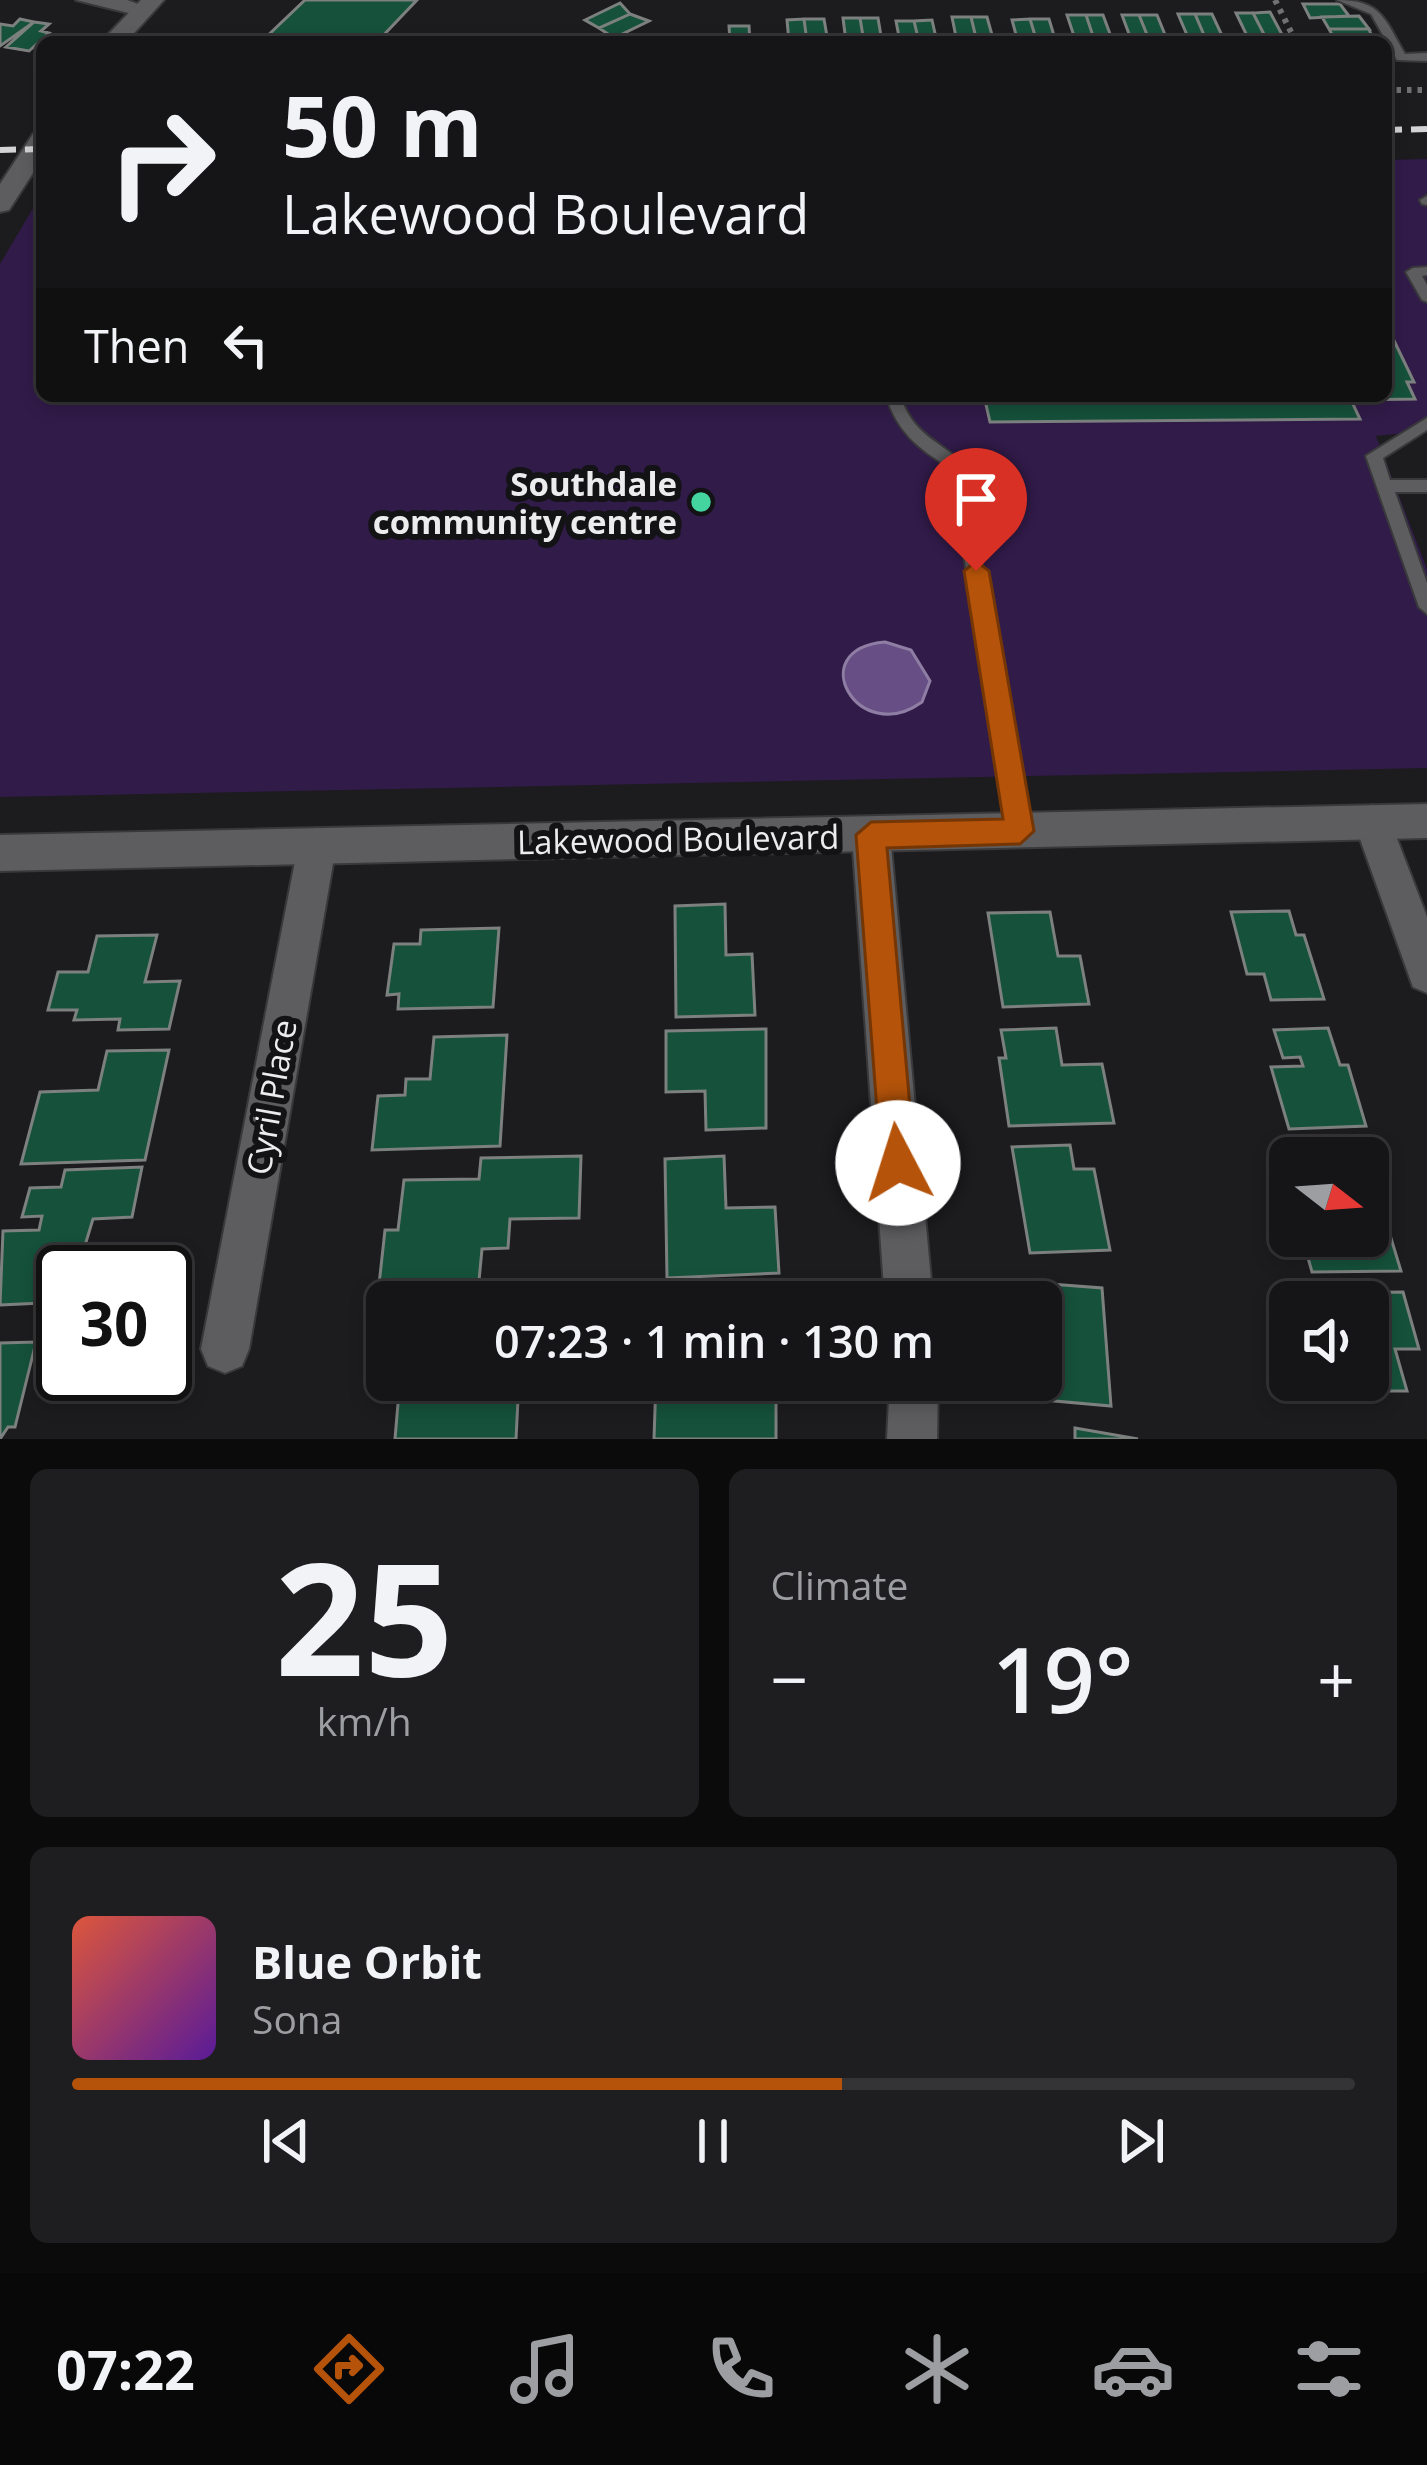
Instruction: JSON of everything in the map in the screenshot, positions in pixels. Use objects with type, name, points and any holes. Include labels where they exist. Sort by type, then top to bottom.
[{"type":"street","points":[[87,0],[147,5]]},
{"type":"street","points":[[119,36],[147,5]]},
{"type":"street","points":[[0,204],[36,148]]},
{"type":"street","name":"Lakewood Boulevard","points":[[0,853],[1427,821]]},
{"type":"street","points":[[1373,822],[1427,974]]},
{"type":"street","points":[[871,835],[907,1281]]},
{"type":"street","name":"Cyril Place","points":[[225,1348],[317,846]]},
{"type":"street","points":[[912,1439],[913,1401]]},
{"type":"lane","points":[[1343,0],[1376,12],[1389,36]]},
{"type":"lane","points":[[1392,41],[1401,58],[1427,57]]},
{"type":"lane","points":[[1427,271],[1413,272],[1427,298]]},
{"type":"lane","points":[[895,402],[901,422],[921,445],[956,464],[1020,831]]},
{"type":"lane","points":[[1427,423],[1374,456],[1427,607]]},
{"type":"lane","points":[[1385,486],[1427,485]]},
{"type":"path","points":[[1275,0],[1294,36]]},
{"type":"path","points":[[1392,90],[1427,90]]},
{"type":"shaded area","name":"Southdale community centre","points":[[1427,159],[1427,431],[1376,436],[1427,569],[1427,768],[0,797],[0,264],[36,203],[36,402],[1392,402],[1392,160]]},
{"type":"shaded area","points":[[885,642],[911,650],[930,681],[922,702],[899,713],[878,713],[860,705],[848,692],[843,676],[847,661],[860,648]]},
{"type":"building","points":[[305,0],[417,0],[383,36],[267,36]]},
{"type":"building","points":[[620,3],[630,14],[599,28],[585,20]]},
{"type":"building","points":[[1303,4],[1340,4],[1349,16],[1310,18]]},
{"type":"building","points":[[1270,12],[1283,36],[1265,36],[1253,13]]},
{"type":"building","points":[[1236,13],[1253,13],[1265,36],[1247,36]]},
{"type":"building","points":[[630,14],[649,21],[618,36],[599,28]]},
{"type":"building","points":[[1178,14],[1195,14],[1204,36],[1187,36]]},
{"type":"building","points":[[1195,14],[1212,14],[1222,36],[1204,36]]},
{"type":"building","points":[[1067,15],[1086,15],[1093,36],[1074,36]]},
{"type":"building","points":[[1086,15],[1103,15],[1111,36],[1093,36]]},
{"type":"building","points":[[1122,15],[1139,15],[1148,36],[1130,36]]},
{"type":"building","points":[[1139,15],[1157,15],[1166,36],[1148,36]]},
{"type":"building","points":[[1359,16],[1369,29],[1329,29],[1322,17]]},
{"type":"building","points":[[952,17],[971,17],[976,36],[956,36]]},
{"type":"building","points":[[971,17],[987,17],[992,36],[976,36]]},
{"type":"building","points":[[843,18],[860,18],[863,36],[845,36]]},
{"type":"building","points":[[860,18],[878,18],[881,36],[863,36]]},
{"type":"building","points":[[20,19],[34,22],[0,46],[0,24],[13,26]]},
{"type":"building","points":[[804,19],[824,19],[827,36],[806,36]]},
{"type":"building","points":[[804,19],[806,36],[788,36],[787,20]]},
{"type":"building","points":[[1030,19],[1049,19],[1054,36],[1035,36]]},
{"type":"building","points":[[1030,19],[1035,36],[1016,36],[1012,20]]},
{"type":"building","points":[[932,20],[936,36],[918,36],[914,21]]},
{"type":"building","points":[[896,21],[914,21],[918,36],[899,36]]},
{"type":"building","points":[[34,22],[49,24],[41,31],[49,33],[36,36],[36,45],[29,51],[6,47]]},
{"type":"building","points":[[729,26],[749,26],[750,36],[730,36]]},
{"type":"building","points":[[1329,29],[1369,29],[1372,36],[1333,36]]},
{"type":"building","points":[[1392,336],[1414,382],[1407,382],[1415,399],[1392,399]]},
{"type":"building","points":[[985,402],[1352,402],[1360,419],[990,422]]},
{"type":"building","points":[[725,904],[726,955],[752,954],[755,1015],[676,1017],[675,906]]},
{"type":"building","points":[[1289,911],[1296,935],[1304,935],[1324,999],[1271,1000],[1264,974],[1247,974],[1231,912]]},
{"type":"building","points":[[1050,912],[1058,956],[1080,956],[1089,1004],[1003,1007],[988,913]]},
{"type":"building","points":[[499,928],[493,1007],[398,1009],[399,994],[387,995],[394,944],[420,944],[421,930]]},
{"type":"building","points":[[157,935],[145,982],[180,981],[169,1029],[118,1030],[120,1019],[74,1020],[77,1010],[48,1010],[58,972],[88,972],[97,936]]},
{"type":"building","points":[[1056,1028],[1062,1065],[1102,1064],[1114,1123],[1009,1126],[999,1058],[1006,1058],[1001,1030]]},
{"type":"building","points":[[1328,1028],[1340,1065],[1348,1065],[1366,1126],[1289,1129],[1271,1067],[1303,1066],[1300,1057],[1283,1058],[1274,1030]]},
{"type":"building","points":[[766,1029],[766,1128],[706,1130],[705,1091],[666,1092],[666,1031]]},
{"type":"building","points":[[507,1035],[500,1146],[372,1150],[378,1096],[405,1095],[406,1079],[430,1079],[434,1037]]},
{"type":"building","points":[[169,1050],[145,1160],[21,1164],[40,1092],[98,1090],[107,1051]]},
{"type":"building","points":[[1070,1145],[1074,1169],[1094,1169],[1110,1250],[1030,1253],[1012,1147]]},
{"type":"building","points":[[581,1156],[579,1218],[510,1219],[508,1248],[482,1249],[479,1281],[379,1281],[385,1230],[398,1230],[404,1180],[479,1179],[481,1158]]},
{"type":"building","points":[[724,1156],[726,1208],[775,1207],[779,1273],[667,1278],[665,1159]]},
{"type":"building","points":[[142,1167],[132,1217],[93,1219],[85,1245],[36,1245],[36,1303],[0,1305],[3,1231],[39,1230],[42,1216],[22,1217],[30,1188],[61,1187],[65,1170]]},
{"type":"building","points":[[1389,1232],[1401,1271],[1312,1272],[1308,1257],[1389,1257]]},
{"type":"building","points":[[1062,1285],[1102,1288],[1111,1406],[1055,1401],[1062,1401]]},
{"type":"building","points":[[1389,1292],[1403,1292],[1419,1349],[1395,1349],[1407,1391],[1389,1391]]},
{"type":"building","points":[[36,1342],[15,1427],[8,1427],[0,1439],[0,1343]]},
{"type":"building","points":[[398,1401],[518,1401],[516,1439],[395,1439]]},
{"type":"building","points":[[655,1401],[776,1401],[776,1439],[654,1439]]},
{"type":"building","points":[[1075,1428],[1138,1439],[1075,1439]]},
{"type":"railway","points":[[1392,130],[1427,129]]},
{"type":"railway","points":[[0,150],[36,149]]},
{"type":"place","name":"Southdale community centre","points":[[701,502]]},
{"type":"route","points":[[898,1163],[871,835],[1020,831],[976,571]]}]
